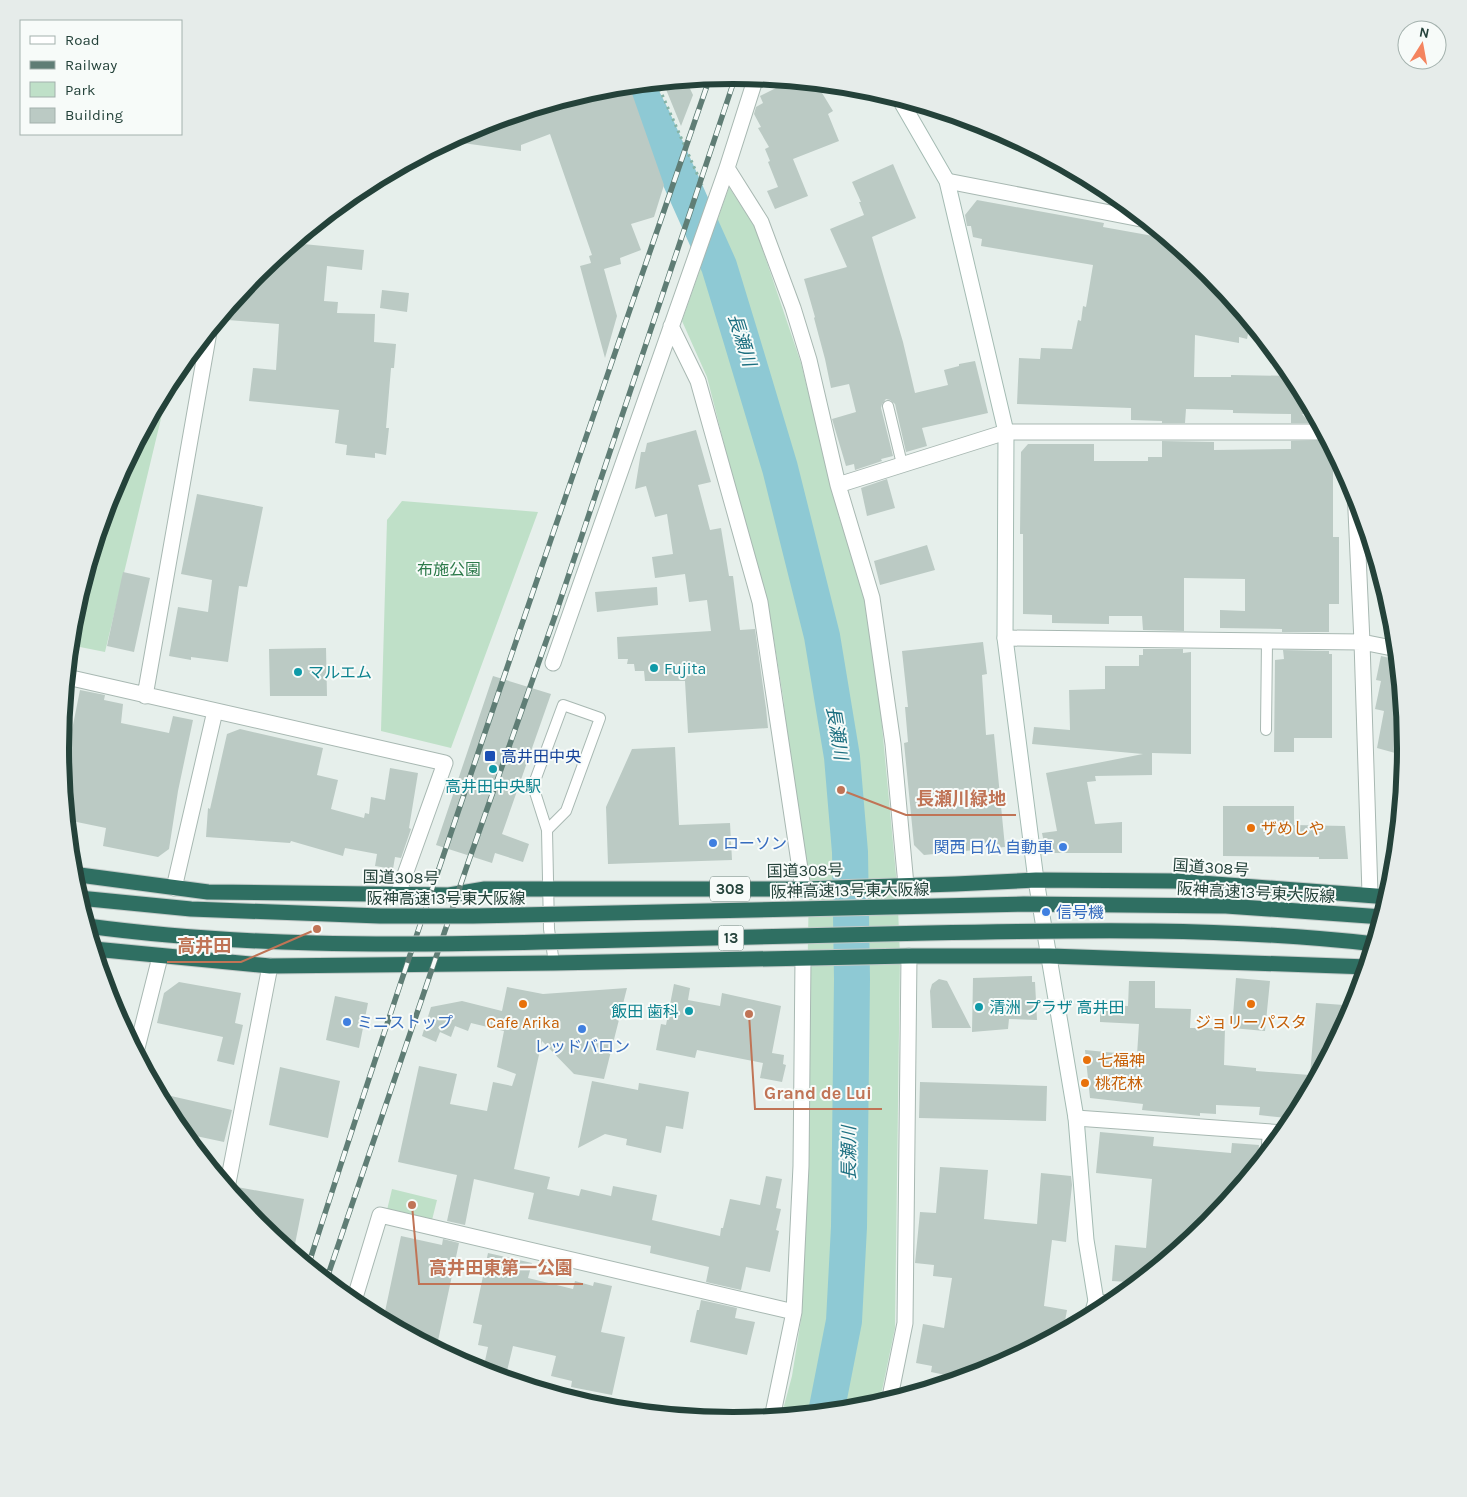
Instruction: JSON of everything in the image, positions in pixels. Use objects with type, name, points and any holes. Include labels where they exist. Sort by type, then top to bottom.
[{"type":"highway","name":"国道308号","points":[[81,875],[208,892],[448,895],[485,889],[803,889],[1036,880],[1175,881],[1381,896]]},
{"type":"highway","name":"阪神高速13号東大阪線","points":[[86,899],[191,909],[380,916],[483,916],[1070,904],[1226,906],[1377,917]]},
{"type":"highway","name":"13","points":[[93,927],[188,936],[288,942],[380,944],[472,944],[1014,931],[1142,931],[1295,937],[1369,943]]},
{"type":"highway","points":[[100,950],[160,957],[270,966],[908,956],[1050,956],[1361,967]]},
{"type":"street","points":[[554,663],[727,168],[754,84]]},
{"type":"street","points":[[903,105],[947,181],[1006,432],[1005,638],[1036,880],[1076,1118],[1086,1240],[1096,1301],[1094,1307]]},
{"type":"street","points":[[727,168],[761,222],[792,308],[809,360],[838,484],[872,598],[893,744],[906,885]]},
{"type":"street","points":[[947,181],[1133,217]]},
{"type":"street","points":[[671,326],[698,382],[760,602],[803,889]]},
{"type":"street","points":[[145,696],[207,343]]},
{"type":"street","points":[[838,484],[1006,432],[1318,432]]},
{"type":"street","points":[[1356,517],[1370,894]]},
{"type":"street","points":[[1005,638],[1362,642],[1390,649]]},
{"type":"street","points":[[72,678],[445,763],[398,894]]},
{"type":"street","points":[[174,888],[214,711]]},
{"type":"street","points":[[891,1394],[905,1323],[908,956]]},
{"type":"street","points":[[138,1045],[160,957]]},
{"type":"street","points":[[773,1412],[794,1312],[801,1166],[803,959]]},
{"type":"street","points":[[228,1180],[270,966]]},
{"type":"street","points":[[1076,1118],[1276,1132]]},
{"type":"street","points":[[356,1295],[380,1215],[794,1312]]},
{"type":"street","points":[[1096,1301],[1101,1302]]},
{"type":"lane","points":[[888,406],[902,464]]},
{"type":"lane","points":[[1266,730],[1267,641]]},
{"type":"lane","points":[[547,830],[566,812],[600,718],[563,704],[533,786],[547,830],[549,929],[554,963]]},
{"type":"lane","points":[[1267,1145],[1268,1132]]},
{"type":"path","points":[[660,88],[712,209]]},
{"type":"green space","points":[[729,187],[755,227],[801,363],[839,517],[867,602],[877,673],[897,885],[900,956],[895,1328],[881,1396],[820,1408],[782,1411],[792,1376],[802,1313],[809,879],[791,769],[783,697],[768,603],[734,483],[707,377],[682,321]]},
{"type":"green space","points":[[164,407],[105,652],[77,646],[91,576],[119,494],[137,454]]},
{"type":"green space","name":"布施公園","points":[[402,501],[538,512],[451,748],[381,731],[387,520]]},
{"type":"green space","points":[[392,1189],[437,1200],[432,1220],[387,1210]]},
{"type":"building","points":[[688,85],[693,95],[681,126],[665,87]]},
{"type":"building","points":[[781,85],[820,89],[833,111],[828,114],[839,141],[793,159],[808,196],[775,209],[767,191],[778,187],[765,149],[769,147],[758,128],[761,127],[754,114],[756,107],[763,103],[760,96]]},
{"type":"building","points":[[631,92],[664,185],[654,217],[631,224],[641,250],[620,258],[621,264],[604,269],[617,316],[605,358],[580,266],[591,263],[589,256],[592,255],[550,134],[521,145],[521,151],[460,143],[525,117],[525,120],[567,105]]},
{"type":"building","points":[[893,164],[916,218],[872,237],[903,342],[915,393],[948,385],[944,370],[959,366],[959,364],[975,361],[988,413],[922,428],[927,446],[906,452],[895,404],[886,399],[881,408],[893,456],[855,470],[854,464],[846,466],[832,419],[856,412],[849,384],[831,388],[815,317],[804,279],[847,267],[830,229],[864,215],[859,202],[861,202],[852,182]]},
{"type":"building","points":[[977,200],[1104,223],[1103,227],[1157,237],[1204,278],[1254,335],[1248,334],[1247,339],[1239,337],[1239,343],[1195,335],[1194,377],[1231,377],[1231,375],[1284,376],[1308,414],[1302,414],[1310,423],[1291,423],[1291,414],[1233,413],[1233,410],[1186,409],[1185,423],[1162,423],[1162,421],[1131,420],[1131,408],[1017,404],[1019,358],[1040,359],[1041,348],[1072,349],[1078,320],[1081,321],[1083,306],[1086,307],[1093,265],[981,246],[982,239],[973,237],[971,226],[967,226],[965,215]]},
{"type":"building","points":[[301,244],[364,250],[362,270],[327,266],[324,301],[338,302],[337,313],[375,314],[374,342],[396,344],[394,368],[391,368],[386,428],[389,428],[386,455],[375,453],[375,458],[346,455],[347,445],[335,443],[339,410],[249,401],[253,368],[276,370],[279,324],[228,320],[234,310],[263,278]]},
{"type":"building","points":[[382,290],[409,293],[407,312],[380,308]]},
{"type":"building","points":[[696,430],[711,482],[698,485],[710,530],[721,528],[729,576],[733,576],[740,630],[755,629],[768,728],[688,733],[685,681],[645,681],[644,671],[635,671],[634,664],[627,664],[628,659],[618,659],[617,637],[711,631],[707,600],[689,602],[685,574],[655,578],[652,557],[673,554],[667,514],[655,517],[646,486],[635,489],[641,452],[645,452],[647,443]]},
{"type":"building","points":[[1322,440],[1333,461],[1333,537],[1339,537],[1339,604],[1329,604],[1329,632],[1282,632],[1282,629],[1220,628],[1220,610],[1245,611],[1245,579],[1184,578],[1184,631],[1143,630],[1142,616],[1109,616],[1109,624],[1052,623],[1052,615],[1023,614],[1023,534],[1020,534],[1021,452],[1028,444],[1094,444],[1094,461],[1148,461],[1148,457],[1162,457],[1162,441],[1214,442],[1214,450],[1291,449],[1291,441]]},
{"type":"building","points":[[887,479],[895,508],[867,516],[861,488]]},
{"type":"building","points":[[197,494],[263,507],[247,587],[239,586],[228,662],[191,657],[191,660],[169,656],[178,607],[208,612],[212,580],[181,574]]},
{"type":"building","points":[[927,545],[935,570],[880,585],[874,561]]},
{"type":"building","points":[[123,572],[150,578],[134,652],[107,646]]},
{"type":"building","points":[[657,587],[658,605],[597,612],[595,592]]},
{"type":"building","points":[[983,642],[987,674],[982,675],[986,735],[994,734],[1005,847],[924,855],[914,845],[904,743],[908,742],[905,707],[908,707],[902,651]]},
{"type":"building","name":"マルエム","points":[[326,648],[327,696],[270,696],[269,649]]},
{"type":"building","points":[[1143,649],[1183,649],[1183,653],[1191,652],[1191,754],[1152,753],[1152,775],[1095,776],[1096,781],[1087,782],[1095,824],[1122,822],[1122,853],[1046,853],[1042,833],[1057,831],[1046,773],[1143,754],[1032,744],[1034,727],[1070,730],[1069,690],[1105,689],[1105,666],[1139,666],[1139,655],[1143,655]]},
{"type":"building","points":[[1283,650],[1329,651],[1329,654],[1332,654],[1332,738],[1294,738],[1294,752],[1274,752],[1275,660],[1284,659]]},
{"type":"building","points":[[1381,656],[1392,659],[1397,705],[1398,754],[1377,748],[1384,711],[1375,709],[1381,681],[1376,680]]},
{"type":"building","name":"高井田中央駅","points":[[493,676],[551,694],[502,834],[529,844],[523,862],[495,853],[492,863],[436,845]]},
{"type":"building","points":[[80,690],[105,695],[104,700],[123,704],[121,723],[169,733],[173,716],[193,720],[178,791],[169,849],[158,857],[103,846],[106,828],[73,821],[69,748],[69,729],[72,730]]},
{"type":"building","points":[[240,729],[323,748],[317,775],[338,780],[331,809],[364,818],[365,813],[369,814],[371,797],[385,800],[390,768],[418,773],[409,828],[411,829],[401,858],[395,857],[393,869],[375,866],[377,854],[345,848],[343,856],[291,841],[290,843],[206,837],[208,808],[210,809],[227,734]]},
{"type":"building","points":[[675,747],[679,825],[730,823],[732,860],[608,864],[606,807],[632,749]]},
{"type":"building","points":[[1223,806],[1294,806],[1294,825],[1345,826],[1348,859],[1223,856]]},
{"type":"building","points":[[1032,976],[1032,982],[1035,982],[1037,1020],[1009,1019],[1008,1029],[972,1032],[973,978]]},
{"type":"building","name":"ジョリーパスタ","points":[[1236,978],[1270,981],[1265,1031],[1232,1028]]},
{"type":"building","points":[[939,979],[947,981],[971,1028],[932,1028],[930,991],[932,984]]},
{"type":"building","points":[[1129,981],[1155,981],[1155,1008],[1191,1009],[1190,1028],[1225,1028],[1224,1065],[1256,1068],[1256,1071],[1310,1075],[1316,1003],[1344,1005],[1343,1014],[1330,1043],[1286,1118],[1259,1115],[1260,1107],[1216,1105],[1216,1114],[1200,1113],[1200,1116],[1142,1110],[1143,1104],[1090,1098],[1085,1050],[1137,1055],[1139,1024],[1100,1022],[1100,1005],[1128,1006]]},
{"type":"building","points":[[179,982],[241,993],[235,1023],[243,1025],[234,1065],[217,1061],[223,1037],[157,1023],[164,993]]},
{"type":"building","points":[[674,984],[690,988],[688,1000],[720,1006],[722,993],[781,1006],[772,1053],[784,1055],[783,1064],[786,1065],[782,1082],[760,1078],[763,1063],[697,1050],[695,1058],[656,1050],[661,1024],[666,1025]]},
{"type":"building","points":[[507,987],[543,994],[627,988],[604,1079],[574,1074],[542,1041],[514,1169],[550,1177],[547,1189],[579,1196],[581,1189],[611,1196],[613,1186],[657,1195],[652,1220],[720,1236],[730,1199],[760,1205],[766,1176],[782,1179],[776,1208],[781,1209],[776,1230],[779,1231],[770,1272],[746,1267],[741,1290],[706,1282],[709,1267],[650,1253],[651,1246],[528,1219],[534,1193],[474,1179],[465,1225],[447,1221],[457,1175],[398,1162],[419,1066],[457,1074],[450,1104],[487,1111],[493,1082],[512,1086],[516,1074],[497,1067],[504,1031],[471,1023],[468,1031],[455,1026],[451,1037],[440,1032],[436,1042],[422,1036],[431,1007],[462,1001],[502,1011]]},
{"type":"building","name":"ミニストップ","points":[[335,996],[368,1003],[359,1048],[326,1040]]},
{"type":"building","points":[[280,1067],[340,1081],[328,1138],[269,1125]]},
{"type":"building","points":[[592,1081],[638,1090],[639,1083],[689,1092],[683,1129],[666,1126],[661,1153],[626,1145],[627,1139],[605,1134],[578,1148]]},
{"type":"building","points":[[920,1082],[1047,1086],[1046,1121],[919,1118]]},
{"type":"building","points":[[167,1095],[232,1110],[224,1142],[196,1136],[196,1138]]},
{"type":"building","points":[[1100,1132],[1154,1137],[1153,1146],[1231,1153],[1232,1143],[1259,1145],[1258,1157],[1204,1219],[1172,1248],[1128,1283],[1112,1281],[1115,1245],[1146,1248],[1152,1179],[1096,1173]]},
{"type":"building","points":[[940,1167],[988,1170],[984,1219],[1037,1224],[1041,1173],[1071,1176],[1072,1185],[1066,1242],[1052,1240],[1044,1306],[1067,1310],[1064,1325],[1028,1345],[952,1376],[931,1372],[932,1366],[916,1363],[923,1324],[944,1328],[952,1278],[933,1276],[934,1265],[915,1263],[920,1212],[936,1213]]},
{"type":"building","points":[[237,1187],[304,1199],[294,1247],[263,1219],[236,1189]]},
{"type":"building","points":[[401,1236],[442,1245],[443,1239],[459,1243],[437,1344],[385,1314]]},
{"type":"building","points":[[488,1253],[532,1263],[528,1278],[573,1289],[575,1281],[593,1286],[594,1282],[612,1286],[601,1332],[625,1337],[612,1395],[571,1387],[572,1381],[551,1376],[556,1356],[513,1346],[506,1373],[484,1365],[488,1347],[478,1345],[482,1325],[473,1323]]},
{"type":"building","points":[[701,1300],[737,1308],[735,1318],[755,1322],[747,1355],[690,1342]]},
{"type":"waterway","name":"長瀬川","points":[[639,91],[719,266],[780,468],[822,636],[842,757],[850,852],[852,979],[849,1227],[844,1321],[827,1407]]},
{"type":"railway","points":[[328,1275],[468,863],[554,619],[733,84]]},
{"type":"railway","points":[[310,1260],[456,819],[707,85]]},
{"type":"place","name":"Fujita","points":[[654,668]]},
{"type":"place","name":"マルエム","points":[[298,672]]},
{"type":"place","name":"高井田中央","points":[[490,756]]},
{"type":"place","name":"高井田中央駅","points":[[493,769]]},
{"type":"place","name":"長瀬川緑地","points":[[841,790]]},
{"type":"place","name":"ザめしや","points":[[1251,828]]},
{"type":"place","name":"ローソン","points":[[713,843]]},
{"type":"place","name":"関西 日仏 自動車","points":[[1063,847]]},
{"type":"place","name":"信号機","points":[[1046,912]]},
{"type":"place","name":"高井田","points":[[317,929]]},
{"type":"place","name":"Cafe Arika","points":[[523,1004]]},
{"type":"place","name":"ジョリーパスタ","points":[[1251,1004]]},
{"type":"place","name":"清洲 プラザ 高井田","points":[[979,1007]]},
{"type":"place","name":"飯田 歯科","points":[[689,1011]]},
{"type":"place","name":"Grand de Lui","points":[[749,1014]]},
{"type":"place","name":"ミニストップ","points":[[347,1022]]},
{"type":"place","name":"レッドバロン","points":[[582,1029]]},
{"type":"place","name":"七福神","points":[[1087,1060]]},
{"type":"place","name":"桃花林","points":[[1085,1083]]},
{"type":"place","name":"高井田東第一公園","points":[[412,1205]]}]
